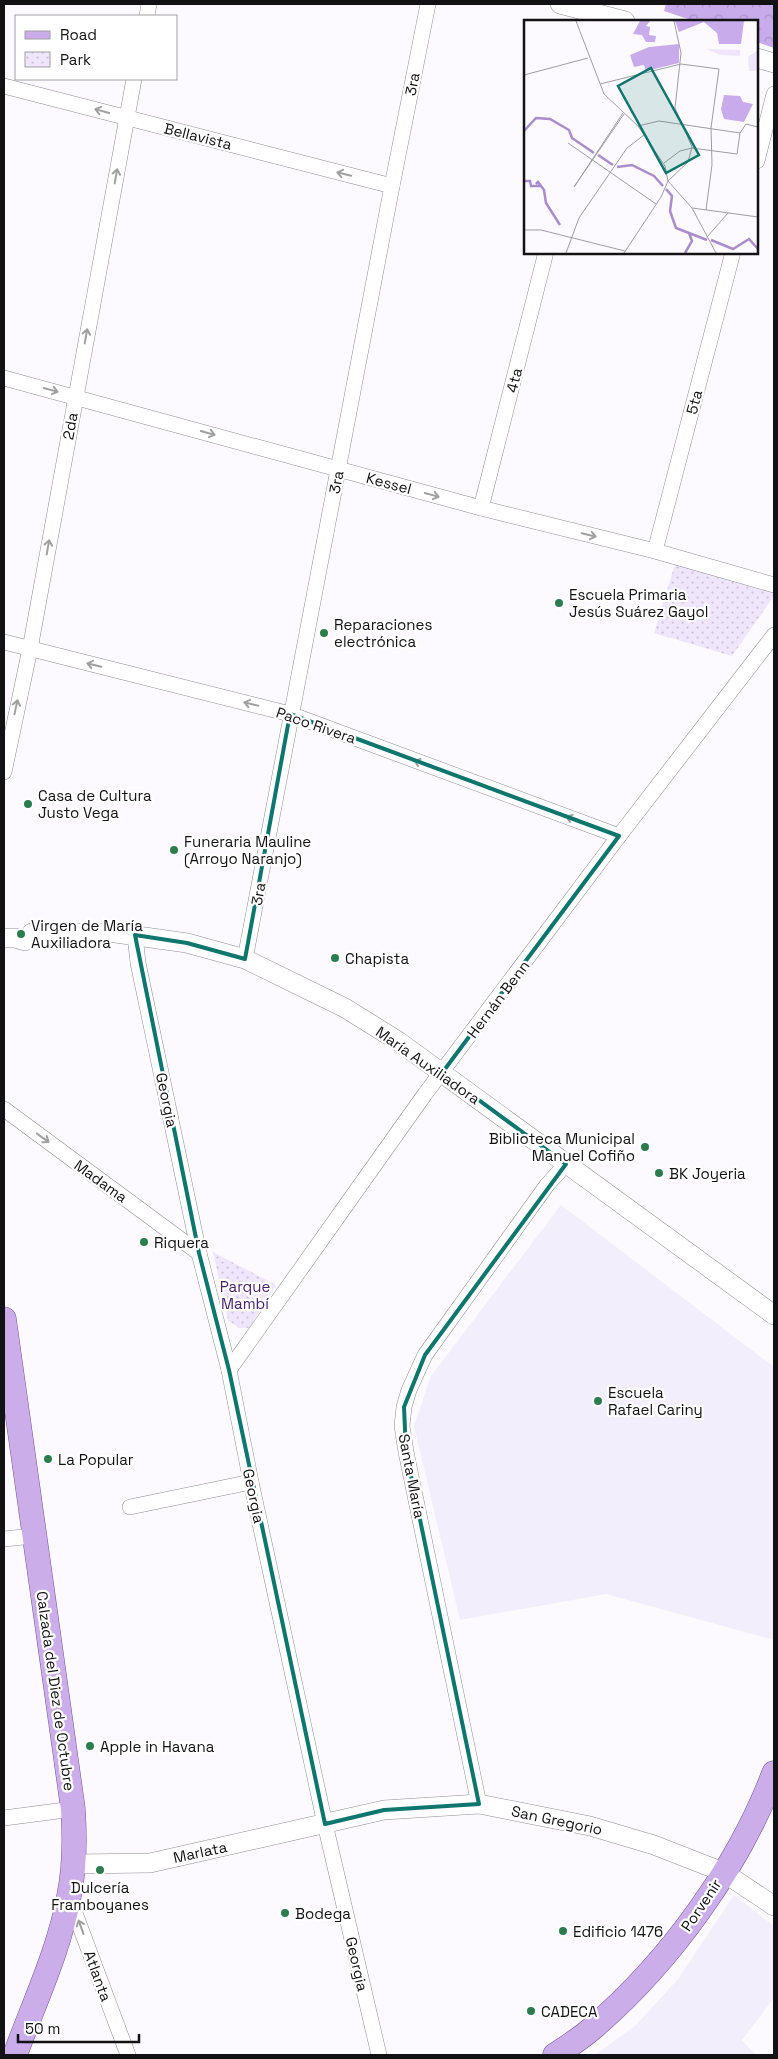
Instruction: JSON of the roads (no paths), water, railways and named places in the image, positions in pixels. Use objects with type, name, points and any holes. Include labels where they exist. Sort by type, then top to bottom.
[{"type":"main road","name":"Calzada del Diez de Octubre","points":[[4,1319],[33,1536],[73,1809],[74,1864],[69,1896],[51,1960],[15,2055]]},
{"type":"main road","name":"Porvenir","points":[[555,2055],[595,2027],[657,1966],[690,1922],[723,1872],[767,1793],[774,1773]]},
{"type":"street","name":"3ra","points":[[245,959],[290,714],[339,470],[428,4]]},
{"type":"street","points":[[560,4],[613,20]]},
{"type":"street","points":[[758,58],[774,63]]},
{"type":"street","name":"2da","points":[[4,772],[30,649],[134,80]]},
{"type":"street","name":"Bellavista","points":[[4,86],[392,186]]},
{"type":"street","points":[[758,157],[774,94]]},
{"type":"street","name":"4ta","points":[[481,508],[545,254]]},
{"type":"street","name":"5ta","points":[[655,551],[732,254]]},
{"type":"street","name":"Kessel","points":[[4,378],[481,508],[655,551],[774,585]]},
{"type":"street","name":"Hernán Benn","points":[[229,1370],[442,1073],[619,836],[774,635]]},
{"type":"street","name":"Paco Rivera","points":[[4,642],[290,714],[619,836]]},
{"type":"street","name":"María Auxiliadora","points":[[4,928],[25,924],[31,929],[32,933]]},
{"type":"street","name":"María Auxiliadora","points":[[32,933],[116,932],[187,943],[245,959],[344,1008],[398,1041],[774,1315]]},
{"type":"street","name":"María Auxiliadora","points":[[4,938],[28,940],[32,933]]},
{"type":"street","name":"Georgia","points":[[135,935],[138,963],[199,1253],[229,1370],[251,1482],[325,1824],[379,2055]]},
{"type":"street","name":"Madama","points":[[4,1109],[199,1253]]},
{"type":"street","name":"Santa María","points":[[479,1804],[406,1452],[402,1426],[404,1407],[408,1390],[425,1355],[441,1331],[547,1185],[566,1164]]},
{"type":"street","points":[[130,1507],[251,1482]]},
{"type":"street","points":[[4,1540],[33,1536]]},
{"type":"street","name":"San Gregorio","points":[[325,1824],[384,1810],[479,1804],[590,1826],[654,1845],[723,1872],[774,1906]]},
{"type":"street","points":[[4,1818],[73,1809]]},
{"type":"street","name":"Marlata","points":[[74,1864],[150,1863],[325,1824]]},
{"type":"street","name":"Atlanta","points":[[69,1896],[128,2055]]},
{"type":"place","name":"Escuela Primaria Jesús Suárez Gayol","points":[[559,603]]},
{"type":"place","name":"Reparaciones electrónica","points":[[324,633]]},
{"type":"place","name":"Casa de Cultura Justo Vega","points":[[28,804]]},
{"type":"place","name":"Funeraria Mauline (Arroyo Naranjo)","points":[[174,850]]},
{"type":"place","name":"Virgen de María Auxiliadora","points":[[21,934]]},
{"type":"place","name":"Chapista","points":[[335,958]]},
{"type":"place","name":"Biblioteca Municipal Manuel Cofiño","points":[[645,1147]]},
{"type":"place","name":"BK Joyeria","points":[[659,1173]]},
{"type":"place","name":"Riquera","points":[[144,1242]]},
{"type":"place","name":"Escuela Rafael Cariny","points":[[598,1401]]},
{"type":"place","name":"La Popular","points":[[48,1459]]},
{"type":"place","name":"Apple in Havana","points":[[90,1746]]},
{"type":"place","name":"Dulcería Framboyanes","points":[[100,1870]]},
{"type":"place","name":"Bodega","points":[[285,1913]]},
{"type":"place","name":"Edificio 1476","points":[[563,1931]]},
{"type":"place","name":"CADECA","points":[[531,2011]]},
{"type":"park label","name":"Parque Mambí","points":[[245,1294]]}]
